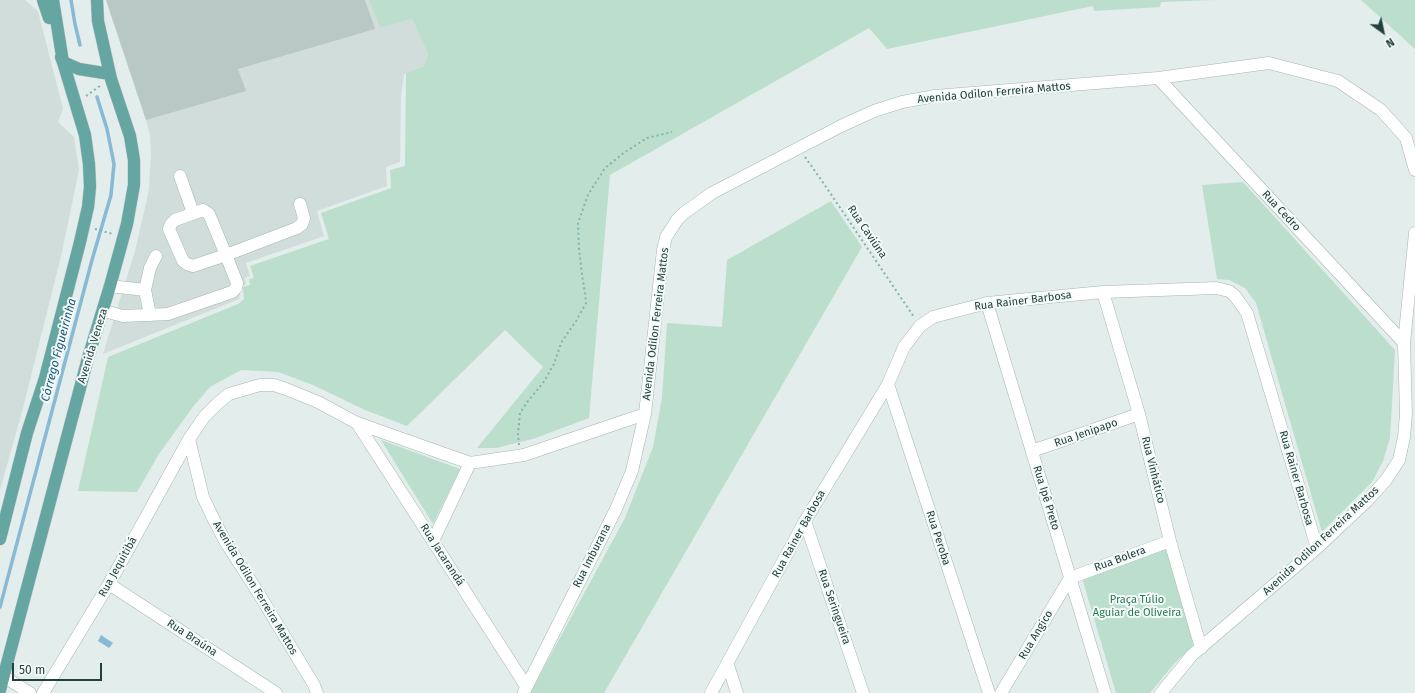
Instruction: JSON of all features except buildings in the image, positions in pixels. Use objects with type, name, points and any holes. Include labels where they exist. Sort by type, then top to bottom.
[{"type":"main road","points":[[0,539],[27,434],[45,378],[88,207],[90,187],[86,141],[43,0]]},
{"type":"main road","points":[[53,0],[63,62]]},
{"type":"main road","name":"Avenida Veneza","points":[[0,690],[2,675],[86,365],[104,311],[126,224],[134,184],[134,160],[130,136],[107,79],[98,21],[97,0]]},
{"type":"main road","points":[[63,62],[107,79]]},
{"type":"street","name":"Avenida Odilon Ferreira Mattos","points":[[317,693],[314,685],[259,594],[225,541],[203,497],[189,439],[204,417],[229,394],[260,385],[274,385],[318,402],[358,423],[470,463],[524,455],[645,414],[663,250],[666,237],[684,213],[712,193],[841,126],[874,111],[902,102],[935,96],[1158,78],[1269,63],[1338,82],[1381,110],[1406,138],[1415,170]]},
{"type":"street","name":"Rua Cedro","points":[[1158,78],[1404,343]]},
{"type":"street","points":[[180,176],[193,213]]},
{"type":"street","points":[[104,311],[123,316],[168,314],[232,292],[236,288],[237,283],[226,255],[209,214],[203,210],[175,220],[171,224],[170,230],[183,261],[193,266],[226,255],[297,228],[302,224],[304,218],[300,204]]},
{"type":"street","name":"Avenida Odilon Ferreira Mattos","points":[[1161,693],[1192,655],[1317,548],[1367,501],[1386,480],[1399,460],[1404,437],[1406,414],[1404,343],[1415,233]]},
{"type":"street","points":[[150,315],[146,290],[150,268],[156,256]]},
{"type":"street","points":[[110,286],[146,290]]},
{"type":"street","name":"Rua Rainer Barbosa","points":[[711,693],[805,521],[888,384],[904,347],[920,326],[933,317],[987,303],[1103,292],[1216,288],[1229,291],[1236,296],[1247,313],[1317,548]]},
{"type":"street","name":"Rua Vinhático","points":[[1103,292],[1139,414],[1170,541],[1201,648]]},
{"type":"street","name":"Rua Ipê Preto","points":[[987,303],[1105,693]]},
{"type":"street","name":"Rua Peroba","points":[[888,384],[989,693]]},
{"type":"street","name":"Rua Imburana","points":[[525,690],[616,509],[632,471],[645,414]]},
{"type":"street","name":"Rua Jenipapo","points":[[1032,451],[1139,414]]},
{"type":"street","name":"Rua Jacarandá","points":[[358,423],[525,690]]},
{"type":"street","name":"Rua Jequitibá","points":[[43,693],[109,584],[189,439]]},
{"type":"street","points":[[433,541],[470,463]]},
{"type":"street","name":"Rua Seringueira","points":[[805,521],[863,693]]},
{"type":"street","name":"Rua Bolera","points":[[1070,578],[1170,541]]},
{"type":"street","name":"Rua Angico","points":[[1001,693],[1070,578]]},
{"type":"street","name":"Rua Braúna","points":[[109,584],[276,693]]},
{"type":"street","points":[[728,664],[737,693]]},
{"type":"street","points":[[2,675],[30,693]]},
{"type":"path","points":[[84,99],[107,79]]},
{"type":"path","points":[[518,435],[520,413],[543,383],[554,364],[561,342],[576,321],[586,303],[579,249],[578,223],[588,195],[605,168],[625,152],[647,138],[672,132]]},
{"type":"path","name":"Rua Caviúna","points":[[798,148],[920,326]]},
{"type":"path","points":[[95,229],[113,234]]},
{"type":"shaded area","points":[[0,0],[25,0],[38,11],[63,109],[58,122],[74,137],[79,170],[62,252],[23,408],[0,490]]},
{"type":"shaded area","points":[[106,0],[369,0],[380,28],[412,19],[428,54],[424,66],[404,74],[401,97],[400,162],[386,167],[387,186],[317,211],[324,236],[246,263],[250,276],[245,278],[246,284],[240,287],[239,299],[103,354],[135,251],[149,190],[151,153],[150,135],[146,120]]},
{"type":"green space","points":[[369,0],[1215,0],[1161,2],[1160,7],[1094,11],[1093,6],[887,49],[869,28],[610,175],[589,418],[536,438],[496,448],[477,448],[543,367],[505,330],[407,426],[365,410],[313,385],[278,372],[241,370],[210,387],[192,408],[159,454],[137,492],[78,491],[108,357],[238,304],[244,299],[243,287],[250,285],[249,279],[254,278],[250,266],[329,239],[321,213],[391,188],[390,170],[405,166],[406,73],[424,66],[428,54],[412,19],[380,28]]},
{"type":"green space","points":[[1361,0],[1415,0],[1415,49]]},
{"type":"green space","points":[[1243,182],[1395,350],[1390,438],[1383,461],[1372,482],[1322,532],[1256,303],[1245,288],[1229,280],[1217,279],[1202,185]]},
{"type":"green space","points":[[831,201],[862,247],[604,693],[530,693],[625,518],[653,447],[662,398],[667,323],[722,327],[727,260]]},
{"type":"green space","points":[[381,440],[460,469],[433,524]]},
{"type":"green space","name":"Praça Túlio Aguiar de Oliveira","points":[[1168,547],[1194,644],[1173,665],[1150,693],[1116,693],[1082,578]]},
{"type":"water","points":[[101,635],[113,643],[109,648],[98,641]]},
{"type":"waterway","name":"Córrego Figueirinha","points":[[71,0],[80,45]]},
{"type":"waterway","name":"Córrego Figueirinha","points":[[0,607],[92,260],[111,195],[114,164],[107,129],[97,97]]}]
